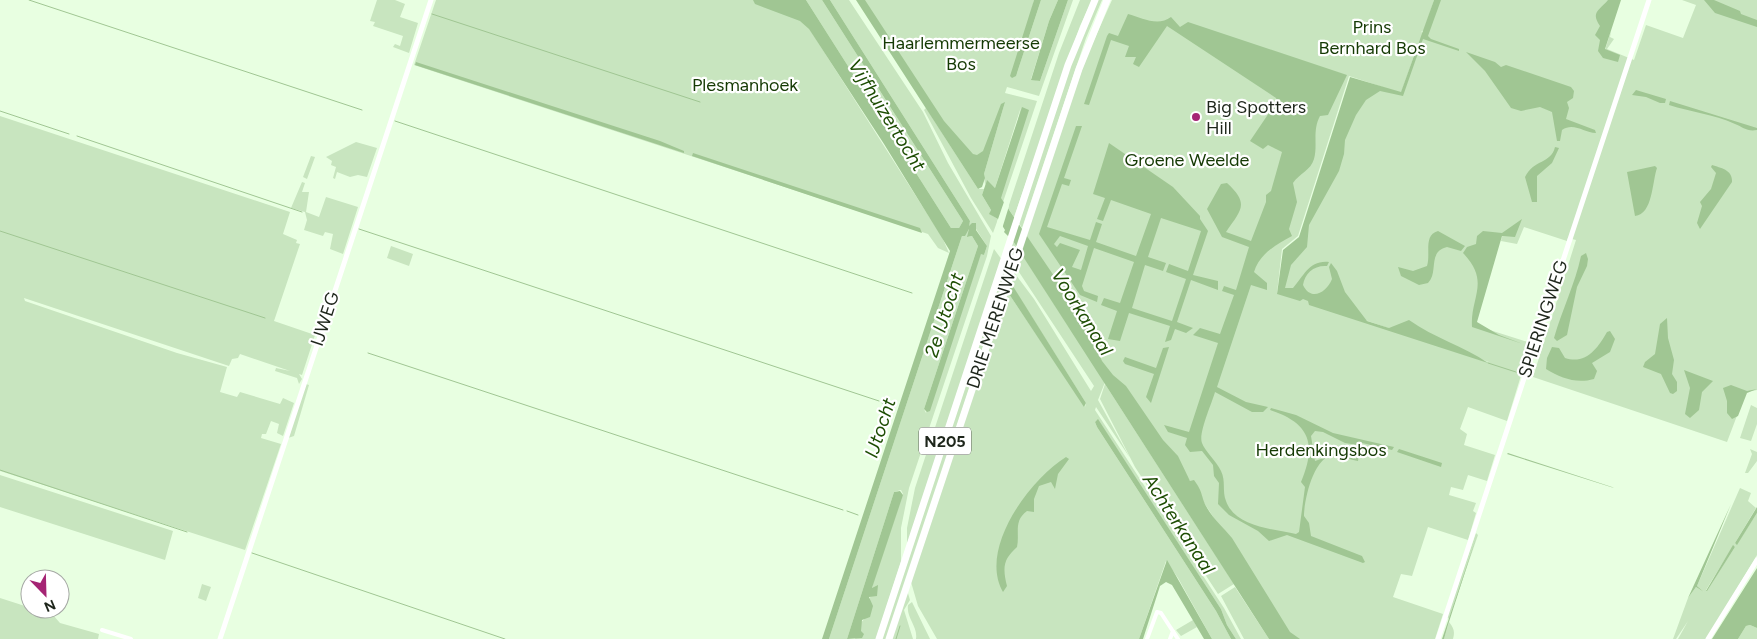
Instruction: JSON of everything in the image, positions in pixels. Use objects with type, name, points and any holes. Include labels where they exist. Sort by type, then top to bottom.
[{"type":"highway","name":"DRIE MERENWEG","points":[[879,639],[1068,65],[1095,0]]},
{"type":"highway","name":"DRIE MERENWEG","points":[[889,639],[1024,228],[1079,69],[1107,0]]},
{"type":"street","name":"IJWEG","points":[[220,639],[431,0]]},
{"type":"street","name":"SPIERINGWEG","points":[[1438,639],[1649,0]]},
{"type":"street","points":[[1708,639],[1757,560]]},
{"type":"street","points":[[1147,639],[1157,612],[1161,613],[1178,639]]},
{"type":"street","points":[[102,630],[131,639]]},
{"type":"street","points":[[1170,639],[1172,630]]},
{"type":"green space","points":[[377,0],[395,0],[405,4],[400,17],[418,23],[409,53],[393,47],[395,44],[400,46],[403,36],[373,26],[375,22],[370,21]]},
{"type":"green space","name":"Plesmanhoek","points":[[436,0],[791,0],[942,237],[949,253],[938,248],[928,234],[414,65]]},
{"type":"green space","points":[[806,0],[822,0],[963,221],[959,228],[951,228]]},
{"type":"green space","points":[[830,0],[849,0],[923,112],[948,163],[991,236],[987,256],[909,488],[901,528],[901,562],[876,639],[855,639],[859,625],[866,617],[874,579],[903,494],[901,490],[894,492],[847,639],[829,639],[962,236],[970,229],[968,237],[972,236],[978,246],[924,409],[926,413],[981,253],[984,255],[987,246],[976,229],[968,227],[970,221]]},
{"type":"green space","name":"Haarlemmermeerse Bos","points":[[863,0],[1034,0],[1016,76],[1041,0],[1058,0],[1049,21],[1031,79],[1040,81],[1068,0],[1073,0],[1039,96],[1007,87],[1005,93],[1037,101],[1003,202],[1000,197],[1021,107],[995,188],[987,181],[985,185],[984,174],[1005,102],[981,163],[952,139]]},
{"type":"green space","points":[[1080,0],[1092,0],[1080,26],[1014,217],[1008,208],[1059,53]]},
{"type":"green space","points":[[1097,0],[1102,0],[1086,38],[1022,228],[1019,223],[1076,49]]},
{"type":"green space","points":[[1112,0],[1434,0],[1424,30],[1421,32],[1424,33],[1437,0],[1617,0],[1602,49],[1605,50],[1611,31],[1610,37],[1614,39],[1607,49],[1634,60],[1646,25],[1683,38],[1696,5],[1682,0],[1757,0],[1757,390],[1746,392],[1727,442],[1533,377],[1576,240],[1568,238],[1567,241],[1524,227],[1517,244],[1501,241],[1502,236],[1499,236],[1474,325],[1531,343],[1507,421],[1468,407],[1460,429],[1467,434],[1464,445],[1495,455],[1487,481],[1468,475],[1463,490],[1451,487],[1449,495],[1476,503],[1473,511],[1476,513],[1468,540],[1428,527],[1412,576],[1401,574],[1393,597],[1443,614],[1435,639],[1292,639],[1190,481],[1109,372],[1098,400],[1130,458],[1096,407],[1095,410],[1224,608],[1241,639],[1236,639],[1227,625],[1221,609],[1098,420],[1095,422],[1097,427],[1216,611],[1231,639],[1212,639],[1178,578],[1166,561],[1139,639],[937,639],[918,606],[911,582],[1013,271],[1034,299],[1091,391],[1094,386],[1015,266],[1020,251],[1070,329],[1025,233],[1086,58]],"holes":[[[1421,36],[1402,95],[1356,81],[1282,284],[1291,295],[1277,293],[1282,249],[1298,236],[1349,76],[1401,93]],[[1011,284],[1086,403],[1085,407],[1009,294]],[[1309,301],[1463,353],[1309,303]]]},
{"type":"green space","points":[[926,108],[978,189],[984,189],[982,195],[991,210],[990,214],[998,219],[993,233],[971,198],[924,110]]},
{"type":"green space","points":[[0,116],[290,212],[283,234],[297,240],[296,243],[300,244],[274,321],[315,335],[302,375],[299,374],[302,379],[299,384],[297,378],[275,371],[276,368],[290,371],[240,354],[238,358],[232,359],[229,366],[24,298],[25,301],[177,353],[227,367],[220,392],[237,397],[240,392],[280,404],[283,398],[294,403],[283,436],[277,433],[279,424],[271,421],[266,434],[262,434],[261,438],[281,444],[245,550],[0,471]]},
{"type":"green space","points":[[356,142],[377,148],[367,177],[358,175],[350,177],[337,172],[335,179],[333,178],[336,167],[331,165],[332,161],[326,157]]},
{"type":"green space","points":[[311,156],[315,157],[307,179],[303,177]]},
{"type":"green space","points":[[302,182],[305,183],[302,192],[309,192],[306,212],[319,217],[326,197],[358,207],[343,254],[330,249],[333,234],[325,232],[323,236],[304,230],[307,220],[305,212],[291,208]]},
{"type":"green space","points":[[1013,241],[1016,246],[887,639],[882,639]]},
{"type":"green space","points":[[391,246],[413,254],[409,266],[387,258]]},
{"type":"green space","points":[[994,249],[1002,260],[907,545],[907,528],[915,488]]},
{"type":"green space","points":[[306,384],[309,385],[294,436],[288,438]]},
{"type":"green space","points":[[1105,384],[1234,584],[1218,594],[1135,467],[1100,399]]},
{"type":"green space","points":[[1751,405],[1757,408],[1757,424],[1751,441],[1740,438]]},
{"type":"green space","points":[[1750,449],[1757,452],[1757,461],[1748,473],[1745,473],[1752,454]]},
{"type":"green space","points":[[0,475],[173,531],[165,560],[0,507]]},
{"type":"green space","points":[[1740,488],[1751,493],[1748,501],[1756,508],[1735,543],[1737,544],[1757,513],[1757,555],[1707,639],[1678,639],[1688,621],[1676,639],[1673,639],[1688,598],[1696,587],[1704,592],[1697,586]],"holes":[[[1733,546],[1735,547],[1706,591]]]},
{"type":"green space","points":[[1476,533],[1478,535],[1449,619],[1447,617]]},
{"type":"green space","points":[[202,584],[211,587],[206,601],[198,598]]},
{"type":"green space","points":[[1235,587],[1269,639],[1244,639],[1221,596]]},
{"type":"green space","points":[[907,590],[910,600],[904,610],[913,639],[891,639]]},
{"type":"green space","points":[[0,598],[20,604],[20,619],[56,619],[60,623],[99,634],[98,639],[0,639]]},
{"type":"green space","points":[[912,602],[930,639],[916,639],[908,610],[908,605]]},
{"type":"green space","points":[[1193,620],[1197,627],[1181,636],[1176,630]]},
{"type":"green space","points":[[1449,622],[1454,630],[1453,639],[1444,639]]},
{"type":"green space","points":[[1750,625],[1757,628],[1757,639],[1738,639],[1746,626]]},
{"type":"shaded area","points":[[753,0],[806,0],[951,228],[959,228],[963,221],[822,0],[830,0],[970,221],[969,226],[972,223],[976,223],[976,230],[987,246],[984,255],[981,254],[930,411],[927,412],[924,409],[978,246],[972,236],[967,237],[969,229],[965,236],[962,236],[829,639],[822,639],[950,251],[884,144],[809,29],[800,21],[755,4]]},
{"type":"shaded area","points":[[856,0],[865,0],[944,121],[973,154],[977,155],[983,151],[1001,104],[1005,102],[982,187],[978,189]]},
{"type":"shaded area","points":[[1034,0],[1041,0],[1016,76],[1012,78],[1010,76]]},
{"type":"shaded area","points":[[1058,0],[1068,0],[1040,81],[1031,80],[1049,21]]},
{"type":"shaded area","points":[[1434,0],[1441,0],[1428,36],[1431,39],[1459,49],[1459,51],[1423,39],[1403,96],[1380,91],[1366,100],[1356,115],[1345,140],[1344,154],[1339,171],[1309,225],[1307,247],[1291,265],[1285,288],[1293,288],[1312,266],[1322,262],[1329,262],[1327,266],[1314,268],[1308,273],[1303,285],[1310,293],[1319,293],[1330,284],[1332,279],[1329,267],[1331,263],[1337,271],[1345,292],[1367,321],[1389,328],[1409,320],[1488,363],[1309,305],[1308,301],[1303,299],[1300,301],[1277,294],[1283,250],[1299,237],[1350,77],[1401,92]]},
{"type":"shaded area","points":[[1608,0],[1621,0],[1605,49],[1620,55],[1618,62],[1603,58],[1598,51],[1600,40],[1595,35],[1600,26],[1596,14]]},
{"type":"shaded area","points":[[1704,0],[1714,0],[1740,11],[1741,14],[1757,20],[1757,27],[1715,13]]},
{"type":"shaded area","points":[[1128,14],[1155,22],[1171,17],[1180,27],[1188,22],[1347,75],[1328,115],[1320,116],[1312,163],[1293,183],[1297,202],[1289,229],[1292,236],[1269,250],[1256,266],[1254,272],[1267,283],[1267,290],[1251,285],[1217,387],[1246,402],[1268,407],[1263,412],[1252,412],[1215,392],[1201,439],[1203,446],[1221,471],[1226,501],[1231,510],[1246,522],[1296,534],[1299,532],[1305,487],[1301,482],[1309,457],[1309,446],[1302,428],[1294,421],[1270,410],[1271,408],[1296,415],[1333,433],[1394,447],[1392,450],[1362,443],[1360,445],[1358,461],[1335,455],[1328,457],[1321,462],[1316,470],[1308,489],[1304,516],[1309,523],[1311,536],[1362,556],[1365,562],[1363,563],[1287,535],[1269,541],[1258,531],[1229,515],[1218,504],[1219,483],[1214,476],[1213,465],[1202,451],[1190,452],[1185,445],[1187,438],[1168,432],[1164,425],[1189,432],[1218,343],[1193,335],[1200,328],[1220,334],[1234,295],[1222,291],[1224,286],[1236,290],[1249,247],[1222,237],[1207,209],[1221,184],[1227,183],[1239,196],[1241,207],[1226,232],[1251,241],[1266,202],[1266,195],[1271,191],[1282,152],[1268,145],[1263,149],[1250,141],[1277,101],[1276,98],[1167,26],[1139,67],[1133,64],[1136,57],[1125,57],[1129,46],[1111,40],[1089,105],[1084,104],[1107,36],[1109,33],[1118,36]],"holes":[[[1315,431],[1323,432],[1345,443],[1357,445],[1356,459],[1335,454],[1315,461],[1311,436]]]},
{"type":"shaded area","points":[[1466,52],[1495,62],[1501,67],[1506,65],[1571,87],[1574,91],[1573,98],[1567,102],[1569,108],[1566,119],[1595,130],[1596,133],[1575,127],[1566,128],[1562,130],[1560,141],[1557,141],[1552,112],[1540,107],[1521,111],[1511,108],[1485,71]]},
{"type":"shaded area","points":[[416,62],[660,141],[684,151],[684,153],[415,65]]},
{"type":"shaded area","points":[[1636,90],[1666,99],[1665,103],[1632,95]]},
{"type":"shaded area","points":[[1670,101],[1757,128],[1757,130],[1748,130],[1718,118],[1669,105]]},
{"type":"shaded area","points":[[1022,107],[1029,110],[1001,198],[1084,320],[1102,361],[1113,375],[1126,386],[1163,440],[1178,456],[1190,481],[1194,480],[1199,488],[1209,511],[1232,538],[1290,632],[1300,639],[1269,639],[1013,241],[1004,232],[1005,230],[998,219],[989,214],[991,210],[982,195],[987,180],[995,188]]},
{"type":"shaded area","points":[[1076,126],[1082,126],[1064,178],[1071,180],[1069,186],[1062,184],[1047,227],[1090,240],[1096,222],[1102,224],[1096,242],[1136,256],[1151,214],[1111,200],[1103,221],[1097,219],[1105,198],[1093,194],[1109,143],[1173,187],[1200,216],[1208,231],[1193,275],[1218,281],[1218,290],[1191,280],[1177,322],[1193,328],[1186,333],[1175,329],[1171,340],[1165,342],[1170,326],[1129,313],[1120,341],[1108,339],[1117,311],[1101,305],[1104,298],[1120,303],[1134,262],[1094,248],[1082,286],[1084,291],[1098,296],[1097,302],[1080,295],[1039,234]],"holes":[[[1161,218],[1201,231],[1188,271],[1169,264],[1166,272],[1186,279],[1172,321],[1132,308],[1145,265],[1163,271],[1166,263],[1148,257]],[[1060,236],[1088,246],[1081,270],[1072,267],[1080,250],[1060,243],[1057,247],[1054,244]]]},
{"type":"shaded area","points":[[1555,147],[1559,148],[1552,163],[1537,176],[1537,202],[1532,202],[1525,177],[1533,167],[1550,156]]},
{"type":"shaded area","points":[[693,153],[920,228],[922,233],[692,156]]},
{"type":"shaded area","points":[[1712,165],[1728,172],[1731,175],[1732,182],[1700,229],[1697,223],[1702,206],[1700,202],[1711,189],[1716,173],[1711,167]]},
{"type":"shaded area","points":[[1655,166],[1657,168],[1649,204],[1641,214],[1635,216],[1627,172]]},
{"type":"shaded area","points":[[1522,219],[1515,237],[1502,236],[1477,322],[1499,335],[1523,344],[1472,327],[1478,281],[1471,263],[1463,253],[1467,247],[1476,244],[1477,236],[1483,231],[1502,233]]},
{"type":"shaded area","points":[[1438,231],[1465,246],[1461,251],[1447,247],[1437,253],[1433,273],[1428,283],[1419,285],[1401,276],[1398,267],[1413,271],[1427,266],[1429,241],[1433,233]]},
{"type":"shaded area","points":[[1586,253],[1588,259],[1587,266],[1577,287],[1567,335],[1557,341],[1554,338],[1557,328],[1581,256]]},
{"type":"shaded area","points":[[1011,283],[1086,403],[1084,407],[1009,294]]},
{"type":"shaded area","points":[[1667,318],[1668,338],[1674,360],[1672,374],[1677,382],[1677,391],[1673,394],[1670,393],[1661,374],[1643,367],[1645,362],[1655,354],[1660,324]]},
{"type":"shaded area","points":[[1610,331],[1615,339],[1610,352],[1592,363],[1597,371],[1594,379],[1581,381],[1569,379],[1546,369],[1547,358],[1552,347],[1559,348],[1565,358],[1579,359],[1590,354],[1600,344],[1607,332]]},
{"type":"shaded area","points":[[1169,347],[1151,403],[1146,397],[1154,374],[1125,364],[1123,361],[1125,357],[1156,368],[1163,348]]},
{"type":"shaded area","points":[[1684,370],[1713,381],[1702,392],[1699,410],[1690,418],[1685,414],[1690,388]]},
{"type":"shaded area","points":[[1731,385],[1747,391],[1757,389],[1747,393],[1738,416],[1732,419],[1727,413],[1727,401],[1723,388]]},
{"type":"shaded area","points":[[1098,419],[1221,609],[1227,625],[1236,639],[1231,639],[1216,611],[1097,427],[1095,422]]},
{"type":"shaded area","points":[[1399,449],[1442,463],[1441,467],[1397,452]]},
{"type":"shaded area","points":[[1507,454],[1612,487],[1614,488]]},
{"type":"shaded area","points":[[1066,457],[1069,459],[1058,474],[1055,489],[1051,482],[1039,486],[1034,499],[1034,512],[1027,511],[1018,523],[1017,547],[1009,555],[1005,564],[1007,586],[1003,592],[997,575],[997,556],[1002,536],[1024,498],[1037,481]]},
{"type":"shaded area","points":[[900,491],[903,495],[872,588],[878,585],[877,596],[869,597],[873,606],[870,617],[862,620],[861,631],[864,634],[862,638],[847,639],[894,492]]},
{"type":"shaded area","points":[[1731,504],[1697,586],[1704,592],[1696,587],[1688,598]]},
{"type":"shaded area","points":[[1757,507],[1757,513],[1737,545],[1735,543]]},
{"type":"shaded area","points":[[1477,535],[1444,639],[1442,639]]},
{"type":"shaded area","points":[[1733,545],[1735,547],[1706,591]]},
{"type":"shaded area","points":[[1167,560],[1212,639],[1204,639],[1172,585],[1166,582],[1160,586],[1143,639],[1139,639]]},
{"type":"shaded area","points":[[1757,568],[1757,628],[1750,625],[1746,626],[1738,639],[1712,639]]},
{"type":"pier","points":[[1005,199],[1009,206],[1002,229],[997,222]]},
{"type":"waterway","points":[[29,0],[362,110]]},
{"type":"waterway","points":[[432,14],[700,102]]},
{"type":"waterway","points":[[0,111],[69,134]]},
{"type":"waterway","points":[[395,121],[912,293]]},
{"type":"waterway","points":[[77,136],[302,212]]},
{"type":"waterway","name":"IJtocht","points":[[359,229],[879,401]]},
{"type":"waterway","points":[[0,231],[265,318]]},
{"type":"waterway","points":[[368,353],[843,510]]},
{"type":"waterway","points":[[1488,363],[1519,373]]},
{"type":"waterway","name":"IJtocht","points":[[882,403],[894,407]]},
{"type":"waterway","points":[[0,470],[187,532]]},
{"type":"waterway","points":[[847,511],[858,515]]},
{"type":"waterway","points":[[252,553],[505,639]]},
{"type":"waterway","points":[[896,639],[900,626]]},
{"type":"place","name":"Big Spotters Hill","points":[[1196,117]]},
{"type":"park label","name":"Prins Bernhard Bos","points":[[1372,37]]},
{"type":"park label","name":"Groene Weelde","points":[[1187,160]]},
{"type":"park label","name":"Herdenkingsbos","points":[[1321,450]]},
{"type":"water label","name":"Vijfhuizertocht","points":[[887,115]]},
{"type":"water label","name":"Voorkanaal","points":[[1082,312]]},
{"type":"water label","name":"2e IJtocht","points":[[944,315]]},
{"type":"water label","name":"Achterkanaal","points":[[1179,524]]}]
